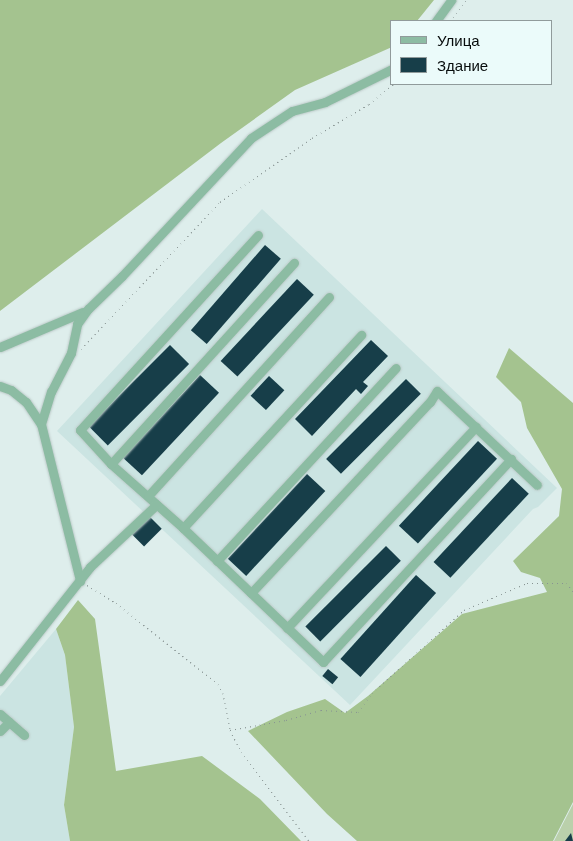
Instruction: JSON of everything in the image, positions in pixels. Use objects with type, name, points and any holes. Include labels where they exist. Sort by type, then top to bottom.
[{"type":"street","points":[[437,20],[451,0]]},
{"type":"street","points":[[41,424],[51,392],[71,353],[77,324],[88,309],[122,276],[251,138],[292,111],[325,102],[390,70]]},
{"type":"street","points":[[258,236],[80,430],[112,464],[183,528],[323,662],[511,459]]},
{"type":"street","points":[[112,464],[294,263]]},
{"type":"street","points":[[148,496],[329,298]]},
{"type":"street","points":[[0,347],[72,318],[88,309]]},
{"type":"street","points":[[183,528],[362,335]]},
{"type":"street","points":[[217,561],[396,368]]},
{"type":"street","points":[[0,386],[12,390],[26,402],[41,424],[80,581]]},
{"type":"street","points":[[251,594],[430,402],[437,391],[537,485]]},
{"type":"street","points":[[287,628],[476,427]]},
{"type":"street","points":[[0,681],[90,567],[156,505]]},
{"type":"street","points":[[0,714],[24,735]]},
{"type":"street","points":[[0,731],[9,722]]},
{"type":"path","points":[[451,20],[466,0]]},
{"type":"path","points":[[81,350],[220,202],[312,138],[370,104],[393,85]]},
{"type":"path","points":[[80,581],[116,603],[218,684],[223,693],[230,730],[241,752],[309,841]]},
{"type":"path","points":[[230,730],[286,720],[321,710],[358,712],[372,693],[464,610],[527,583],[566,583],[573,590]]},
{"type":"shaded area","points":[[262,209],[557,488],[538,507],[533,509],[350,705],[57,431]]},
{"type":"shaded area","points":[[56,629],[65,655],[74,727],[64,805],[70,841],[0,841],[0,696]]},
{"type":"green space","points":[[0,0],[434,0],[418,20],[390,20],[390,48],[295,90],[221,143],[0,311]]},
{"type":"green space","points":[[509,348],[573,403],[573,802],[553,841],[357,841],[327,814],[248,731],[287,712],[325,699],[345,713],[368,696],[462,614],[547,592],[540,578],[521,572],[513,561],[559,516],[562,489],[527,428],[521,402],[496,377]]},
{"type":"green space","points":[[78,600],[95,619],[116,771],[202,756],[260,799],[301,841],[70,841],[64,805],[74,727],[65,655],[56,629]]},
{"type":"green space","points":[[573,804],[573,841],[554,841]]},
{"type":"building","points":[[265,245],[281,259],[207,344],[191,330]]},
{"type":"building","points":[[297,279],[314,295],[237,377],[221,361]]},
{"type":"building","points":[[371,340],[388,356],[363,382],[368,386],[361,394],[356,389],[312,436],[295,419]]},
{"type":"building","points":[[170,345],[189,364],[108,445],[89,426]]},
{"type":"building","points":[[200,375],[219,393],[142,475],[123,458]]},
{"type":"building","points":[[269,376],[284,390],[266,410],[251,396]]},
{"type":"building","points":[[406,379],[421,394],[341,474],[326,459]]},
{"type":"building","points":[[478,441],[497,459],[418,544],[399,526]]},
{"type":"building","points":[[307,474],[325,491],[246,576],[228,559]]},
{"type":"building","points":[[512,478],[529,494],[450,578],[434,562]]},
{"type":"building","points":[[149,516],[162,529],[144,546],[131,534]]},
{"type":"building","points":[[386,546],[401,561],[320,641],[305,627]]},
{"type":"building","points":[[416,575],[436,593],[360,677],[340,659]]},
{"type":"building","points":[[328,669],[338,677],[332,684],[322,676]]},
{"type":"building","points":[[571,833],[573,841],[565,841]]}]
